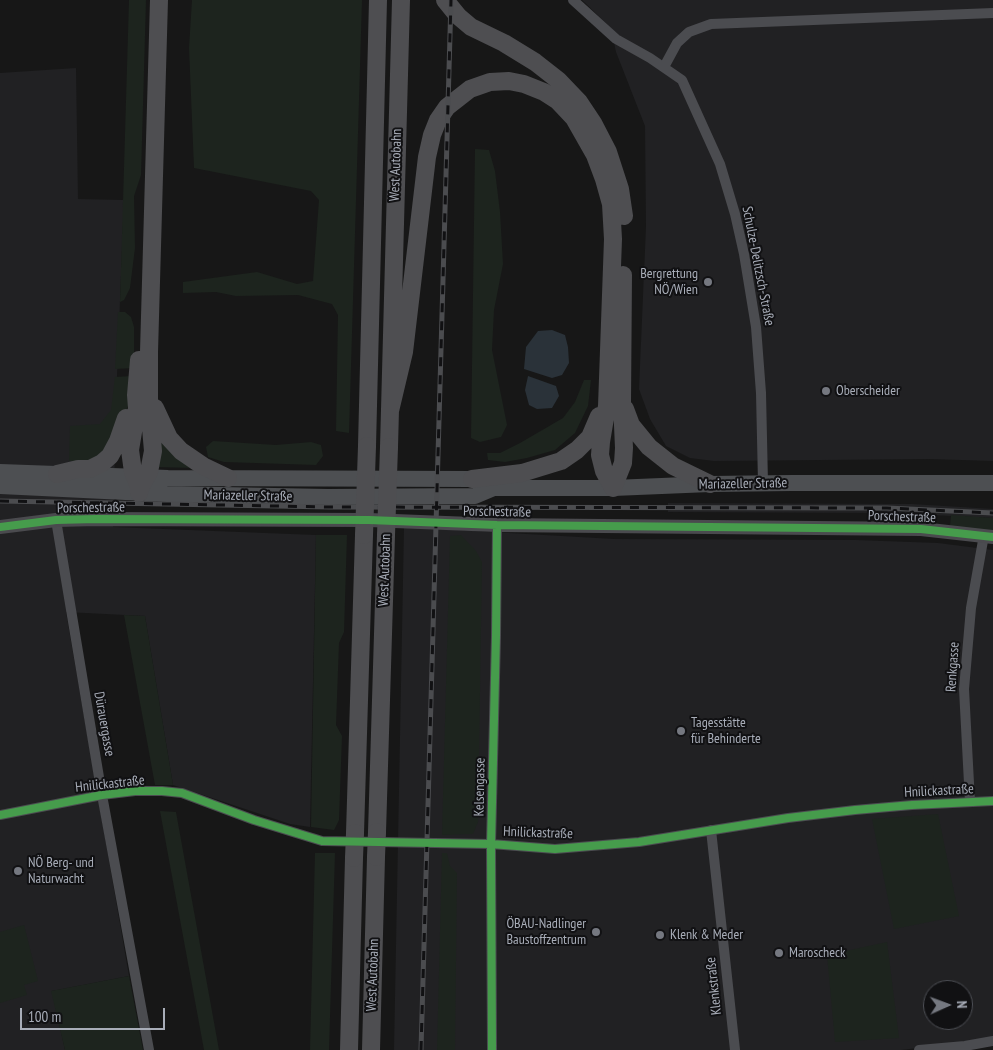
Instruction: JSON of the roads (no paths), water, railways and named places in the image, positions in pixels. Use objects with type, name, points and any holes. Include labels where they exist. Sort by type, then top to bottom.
[{"type":"highway","points":[[140,482],[149,472],[153,451],[143,393],[138,377],[144,229],[149,0]]},
{"type":"highway","points":[[57,474],[97,466],[110,456],[143,393],[159,0]]},
{"type":"highway","name":"West Autobahn","points":[[349,1050],[378,0]]},
{"type":"highway","name":"West Autobahn","points":[[371,1050],[401,0]]},
{"type":"highway","points":[[445,0],[458,16],[471,26],[522,54],[558,80],[579,102],[594,123],[608,152],[620,189],[624,221],[622,402],[624,448],[623,463],[613,488]]},
{"type":"highway","points":[[390,411],[404,352],[427,157],[438,120],[457,97],[470,89],[490,82],[509,81],[524,84],[544,92],[558,101],[574,118],[595,155],[611,204],[613,239],[607,406],[600,455],[604,471],[613,488]]},
{"type":"highway","points":[[472,479],[522,473],[546,467],[561,461],[577,450],[590,437],[599,420],[607,384]]},
{"type":"highway","points":[[143,393],[169,438],[181,451],[204,466],[228,478]]},
{"type":"highway","points":[[622,402],[631,425],[649,447],[674,466],[710,484]]},
{"type":"main road","name":"Mariazeller Straße","points":[[0,472],[57,474],[260,496],[475,496],[494,488]]},
{"type":"main road","name":"Mariazeller Straße","points":[[0,486],[228,478],[472,479],[494,488],[613,488],[764,483],[993,483]]},
{"type":"street","name":"Schulze-Delitzsch-Straße","points":[[573,0],[616,39],[678,77],[685,86],[720,164],[735,214],[746,264],[759,354],[764,483]]},
{"type":"street","points":[[664,67],[677,43],[689,32],[711,24],[993,13]]},
{"type":"street","name":"Porschestraße","points":[[0,527],[56,520],[360,520],[497,525],[921,529],[989,536]]},
{"type":"street","name":"Dürauergasse","points":[[56,520],[102,795],[149,1050]]},
{"type":"street","name":"Kelsengasse","points":[[492,1050],[491,844],[497,525]]},
{"type":"street","name":"Renkgasse","points":[[970,802],[964,689],[971,608],[989,536]]},
{"type":"street","name":"Hnilickastraße","points":[[0,814],[102,795],[136,791],[182,793],[254,820],[322,841],[491,844],[538,848],[572,848],[639,842],[788,818],[855,810],[993,801]]},
{"type":"street","name":"Klenkstraße","points":[[711,830],[735,1050]]},
{"type":"street","points":[[919,1050],[993,1042]]},
{"type":"railway","points":[[421,1050],[451,0]]},
{"type":"railway","points":[[0,501],[330,507],[887,508],[993,513]]},
{"type":"place","name":"Bergrettung NÖ/Wien","points":[[708,282]]},
{"type":"place","name":"Oberscheider","points":[[826,391]]},
{"type":"place","name":"Tagesstätte für Behinderte","points":[[681,731]]},
{"type":"place","name":"NÖ Berg- und Naturwacht","points":[[18,871]]},
{"type":"place","name":"ÖBAU-Nadlinger Baustoffzentrum","points":[[596,932]]},
{"type":"place","name":"Klenk & Meder","points":[[660,935]]},
{"type":"place","name":"Maroscheck","points":[[779,953]]}]
